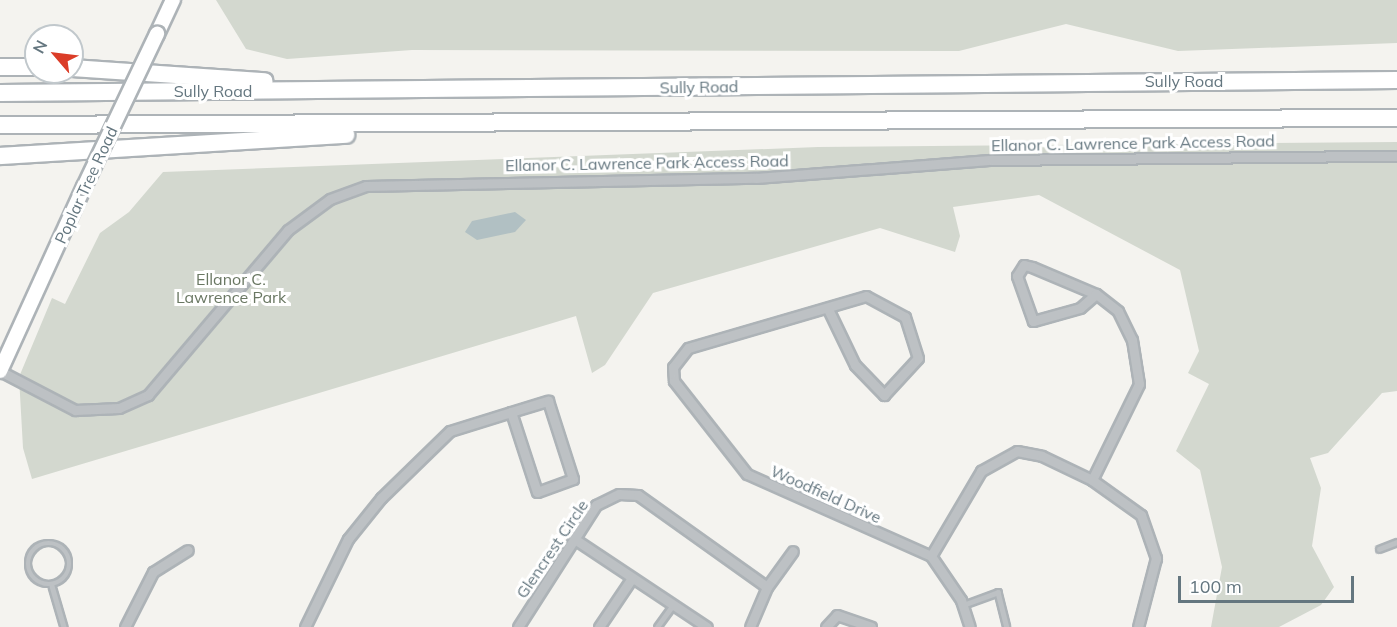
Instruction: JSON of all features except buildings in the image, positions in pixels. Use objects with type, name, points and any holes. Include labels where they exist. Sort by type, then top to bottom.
[{"type":"highway","points":[[0,67],[24,67]]},
{"type":"highway","points":[[84,69],[440,90]]},
{"type":"highway","name":"Sully Road","points":[[0,93],[1397,80]]},
{"type":"highway","name":"Sully Road","points":[[0,125],[524,125],[1397,118]]},
{"type":"highway","points":[[0,156],[524,125]]},
{"type":"main road","name":"Poplar Tree Road","points":[[0,371],[173,0]]},
{"type":"street","name":"Ellanor C. Lawrence Park Access Road","points":[[0,371],[75,410],[119,408],[148,395],[288,230],[330,199],[366,186],[756,178],[992,159],[1397,156]]},
{"type":"street","points":[[1092,480],[1139,384],[1132,340],[1118,311],[1096,294],[1032,267],[1018,269],[1033,321],[1080,308],[1096,294]]},
{"type":"street","name":"Woodfield Drive","points":[[828,309],[855,365],[884,395],[918,358],[905,317],[896,308],[866,296],[828,309],[688,348],[673,367],[674,381],[747,474],[931,556]]},
{"type":"street","points":[[305,627],[348,539],[381,498],[450,432],[511,412],[548,401],[573,479],[537,492],[511,412]]},
{"type":"street","points":[[970,627],[963,605],[931,556],[981,471],[998,458],[1017,451],[1042,456],[1092,480],[1141,516],[1155,543],[1154,578],[1138,627]]},
{"type":"street","name":"Glencrest Circle","points":[[518,627],[596,506],[619,494],[638,495],[768,587]]},
{"type":"street","points":[[576,540],[672,606],[707,627]]},
{"type":"street","points":[[125,627],[153,572],[188,550]]},
{"type":"street","points":[[750,627],[768,587],[793,551]]},
{"type":"street","points":[[599,627],[632,578]]},
{"type":"street","points":[[826,627],[837,615],[871,627]]},
{"type":"lane","points":[[1379,549],[1397,542]]},
{"type":"lane","points":[[42,543],[63,547],[70,562],[63,581],[52,586],[32,578],[27,567],[31,553],[42,543]]},
{"type":"lane","points":[[52,586],[64,627]]},
{"type":"lane","points":[[963,605],[998,592],[1007,627]]},
{"type":"lane","points":[[657,627],[672,606]]},
{"type":"green space","points":[[216,0],[1397,0],[1397,43],[1178,51],[1066,24],[959,51],[412,50],[287,59],[246,49]]},
{"type":"green space","name":"Ellanor C. Lawrence Park","points":[[1397,142],[1397,391],[1382,393],[1328,453],[1310,458],[1321,488],[1312,546],[1334,587],[1321,605],[1279,627],[1211,627],[1222,567],[1200,470],[1176,451],[1209,384],[1188,373],[1199,351],[1180,270],[1039,195],[953,207],[960,236],[955,252],[880,228],[653,293],[605,365],[592,373],[576,316],[32,479],[23,448],[19,377],[52,298],[65,304],[100,233],[129,212],[163,172],[818,147]]},
{"type":"shaded area","points":[[515,212],[526,220],[515,232],[477,240],[465,232],[472,221]]}]
